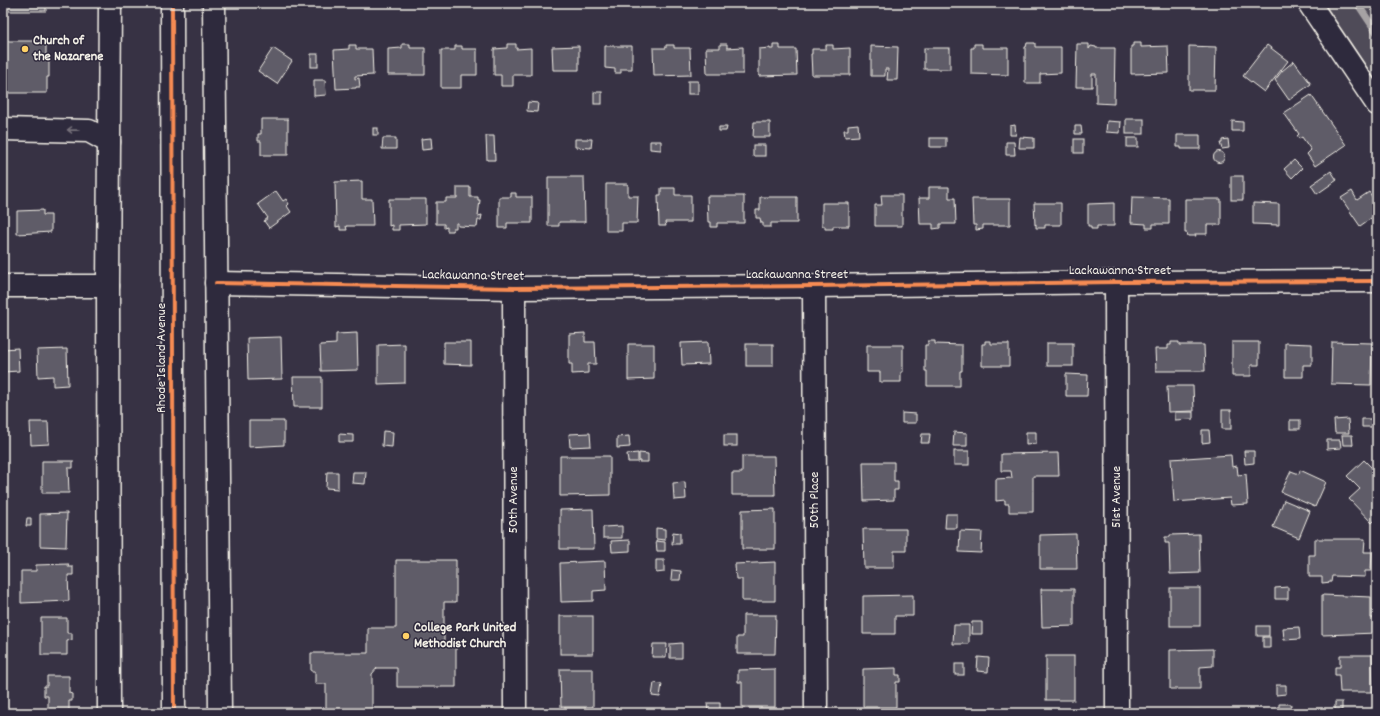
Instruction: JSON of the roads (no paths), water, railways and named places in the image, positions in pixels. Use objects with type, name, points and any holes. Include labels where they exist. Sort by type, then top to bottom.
[{"type":"street","points":[[108,713],[108,286],[110,3]]},
{"type":"street","name":"Rhode Island Avenue","points":[[172,3],[174,713]]},
{"type":"street","points":[[214,3],[220,713]]},
{"type":"street","points":[[1309,3],[1377,104]]},
{"type":"street","points":[[3,129],[89,131],[109,142]]},
{"type":"street","name":"Lackawanna Street","points":[[216,283],[514,288],[1377,281]]},
{"type":"street","name":"51st Avenue","points":[[1116,282],[1117,713]]},
{"type":"street","points":[[3,286],[108,286]]},
{"type":"street","name":"50th Place","points":[[814,286],[816,713]]},
{"type":"street","name":"50th Avenue","points":[[514,288],[515,713]]},
{"type":"waterway","points":[[1357,3],[1377,33]]},
{"type":"place","name":"Church of the Nazarene","points":[[25,49]]},
{"type":"place","name":"College Park United Methodist Church","points":[[406,636]]}]
